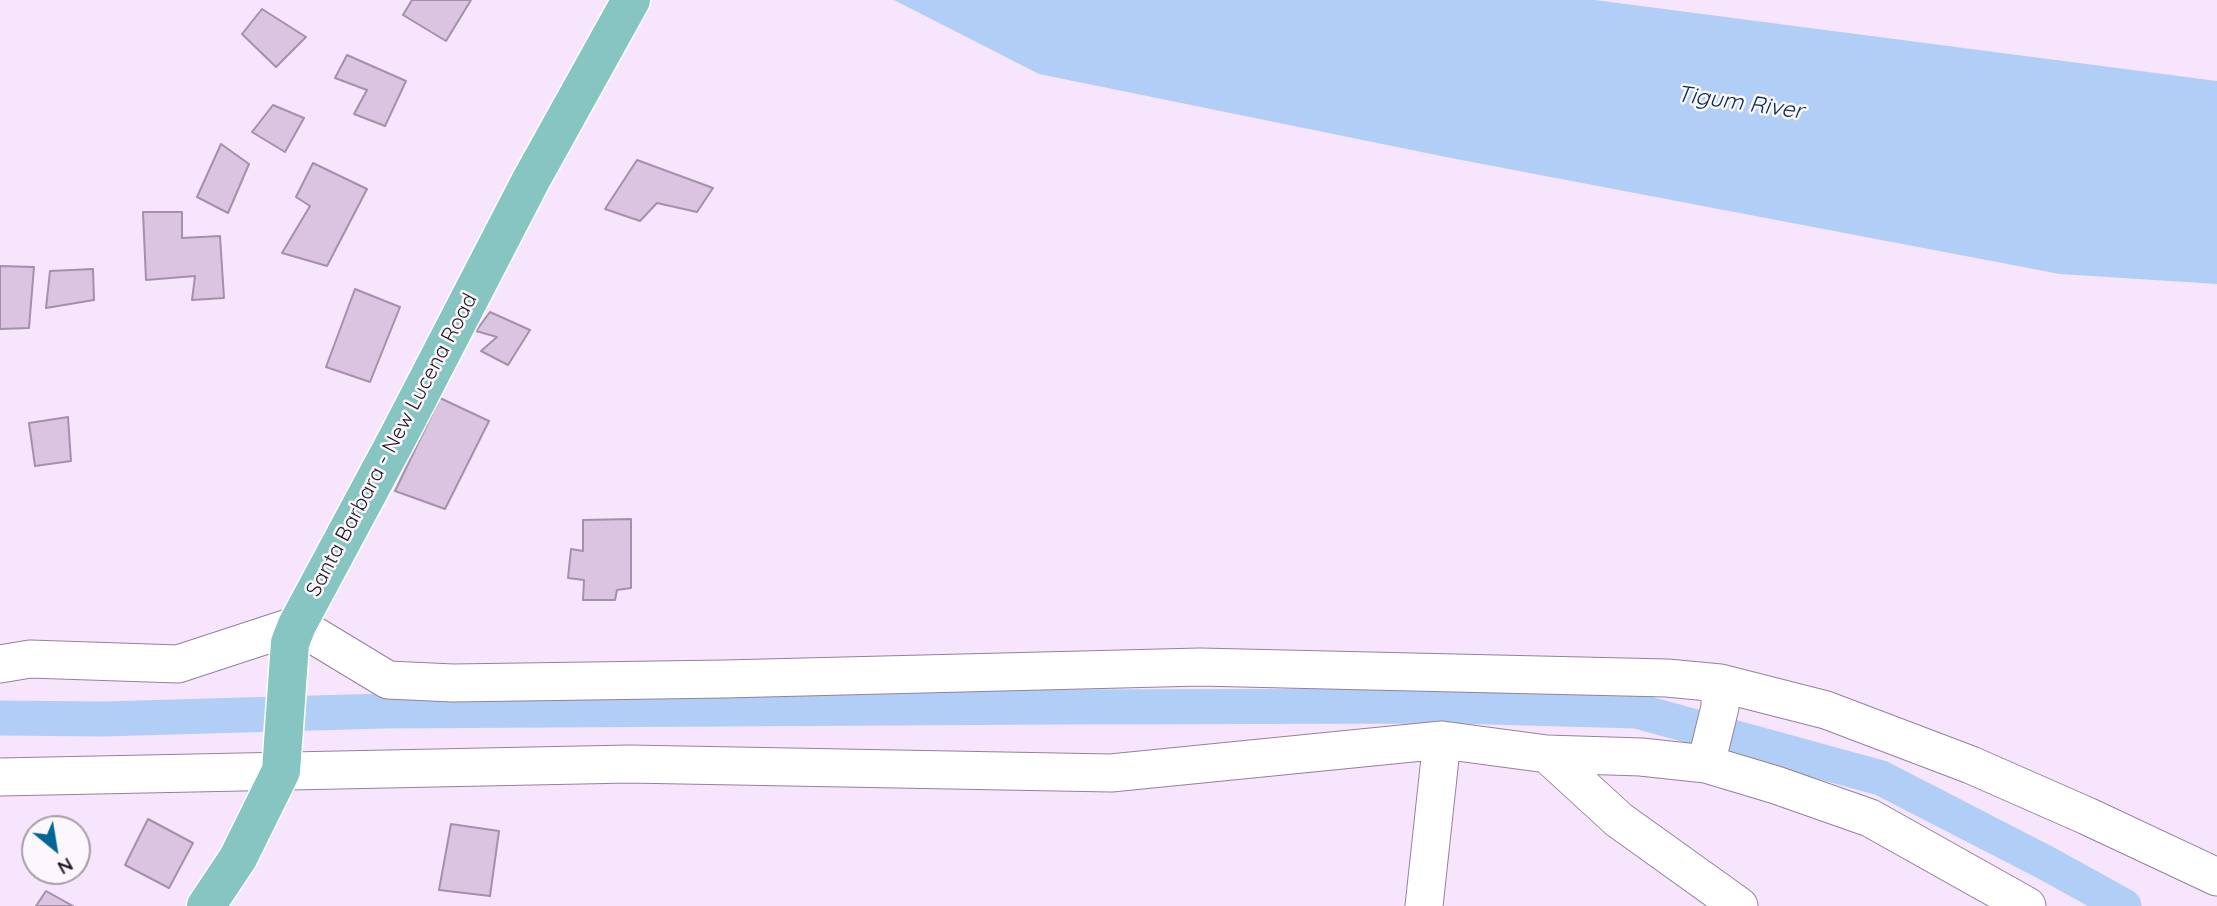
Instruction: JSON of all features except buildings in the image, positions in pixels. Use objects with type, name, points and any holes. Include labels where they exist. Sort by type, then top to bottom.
[{"type":"main road","name":"Santa Barbara - New Lucena Road","points":[[206,906],[238,858],[282,764],[294,634],[531,180],[631,0]]},
{"type":"street","points":[[0,664],[30,659],[178,664],[294,634],[388,680],[453,683],[725,680],[1200,667],[1667,678],[1720,695],[1826,710],[1971,765],[2217,877]]},
{"type":"street","points":[[1708,759],[1720,695]]},
{"type":"street","points":[[1424,906],[1442,740]]},
{"type":"street","points":[[0,777],[282,764],[629,764],[1111,773],[1442,740],[1547,754],[1708,759],[1870,818],[2027,906]]},
{"type":"street","points":[[1547,754],[1619,820],[1739,906]]},
{"type":"water","name":"Tigum River","points":[[894,0],[1595,0],[2217,81],[2217,284],[2060,274],[1451,158],[1039,74]]},
{"type":"waterway","points":[[0,718],[103,719],[384,711],[1059,707],[1453,706],[1637,711],[1881,778],[2124,906]]}]
